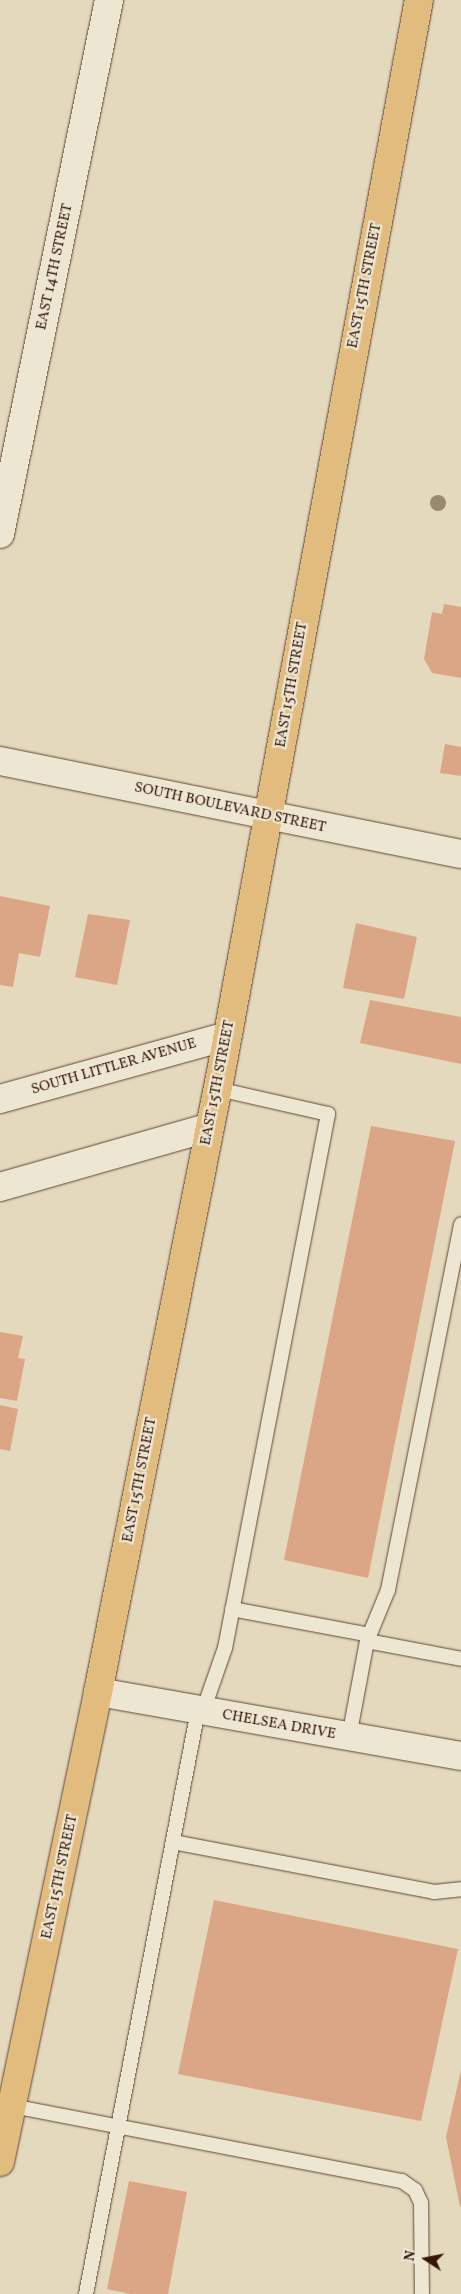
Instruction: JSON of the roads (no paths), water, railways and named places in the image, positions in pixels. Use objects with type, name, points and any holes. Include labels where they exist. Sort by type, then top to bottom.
[{"type":"main road","name":"EAST 15TH STREET","points":[[0,2162],[98,1692],[218,1089],[419,0]]},
{"type":"street","name":"EAST 14TH STREET","points":[[0,534],[109,0]]},
{"type":"street","name":"SOUTH BOULEVARD STREET","points":[[0,761],[461,854]]},
{"type":"street","name":"SOUTH LITTLER AVENUE","points":[[0,1099],[227,1036]]},
{"type":"street","points":[[0,1187],[210,1127]]},
{"type":"street","name":"CHELSEA DRIVE","points":[[98,1692],[461,1756]]},
{"type":"lane","points":[[86,2294],[173,1842],[201,1710],[225,1648],[328,1114],[218,1089]]},
{"type":"lane","points":[[349,1737],[369,1638],[388,1590],[461,1224]]},
{"type":"lane","points":[[232,1609],[461,1659]]},
{"type":"lane","points":[[173,1842],[434,1892],[454,1893],[461,1889]]},
{"type":"lane","points":[[12,2106],[402,2181],[410,2185],[418,2193],[421,2203],[422,2294]]}]
